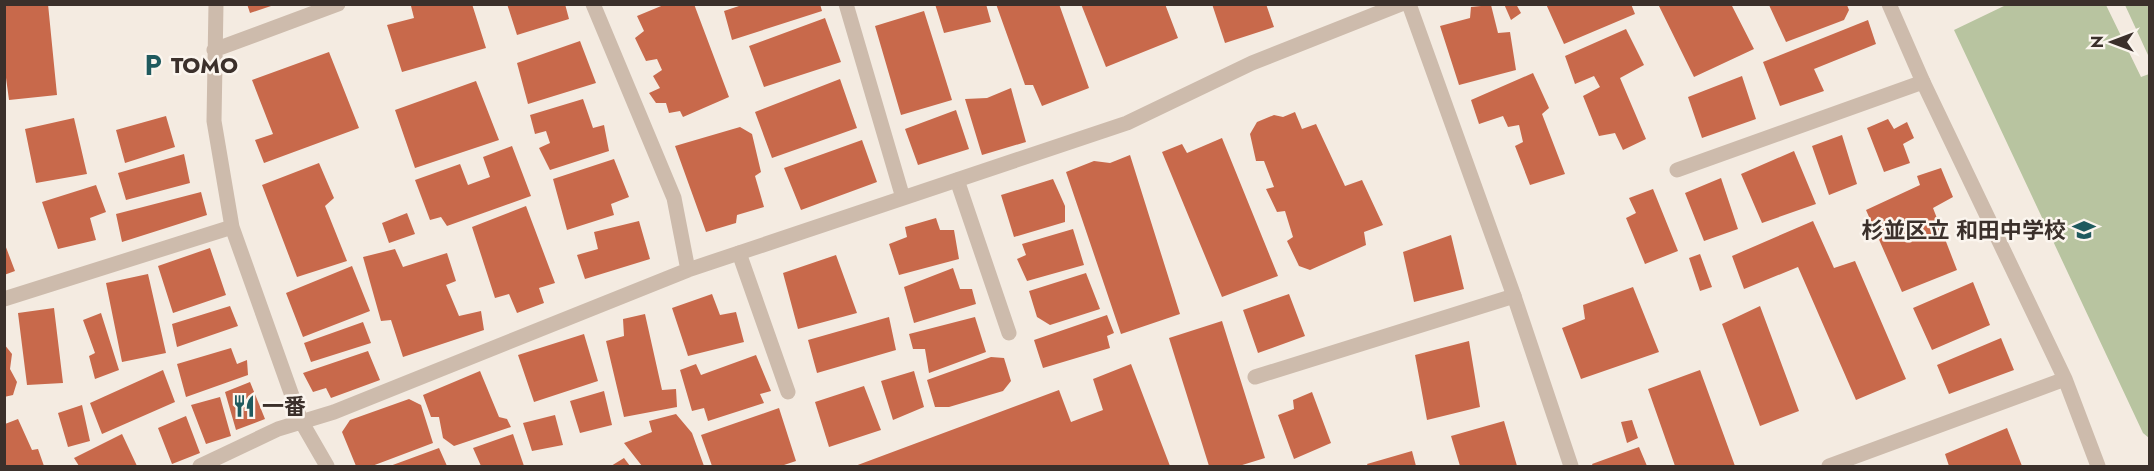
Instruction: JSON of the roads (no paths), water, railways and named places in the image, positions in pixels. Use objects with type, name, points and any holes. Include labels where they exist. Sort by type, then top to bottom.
[{"type":"street","points":[[216,4],[214,121],[232,226],[301,421],[327,466]]},
{"type":"street","points":[[214,50],[338,4]]},
{"type":"street","points":[[593,4],[674,198],[688,270]]},
{"type":"street","points":[[846,4],[903,198]]},
{"type":"street","points":[[200,466],[279,429],[334,412],[688,270],[1127,123],[1252,63],[1401,4]]},
{"type":"street","points":[[1409,4],[1514,296],[1571,466]]},
{"type":"street","points":[[1889,4],[1923,82],[2066,379],[2098,466]]},
{"type":"street","points":[[1677,170],[1923,82]]},
{"type":"street","points":[[957,180],[1010,333]]},
{"type":"street","points":[[4,299],[232,226]]},
{"type":"street","points":[[739,253],[788,392]]},
{"type":"street","points":[[1255,377],[1514,296]]},
{"type":"street","points":[[1836,465],[2066,379]]},
{"type":"place","name":"TOMO","points":[[153,65]]},
{"type":"place","name":"杉並区立 和田中学校","points":[[2084,230]]},
{"type":"place","name":"一番","points":[[244,406]]}]
